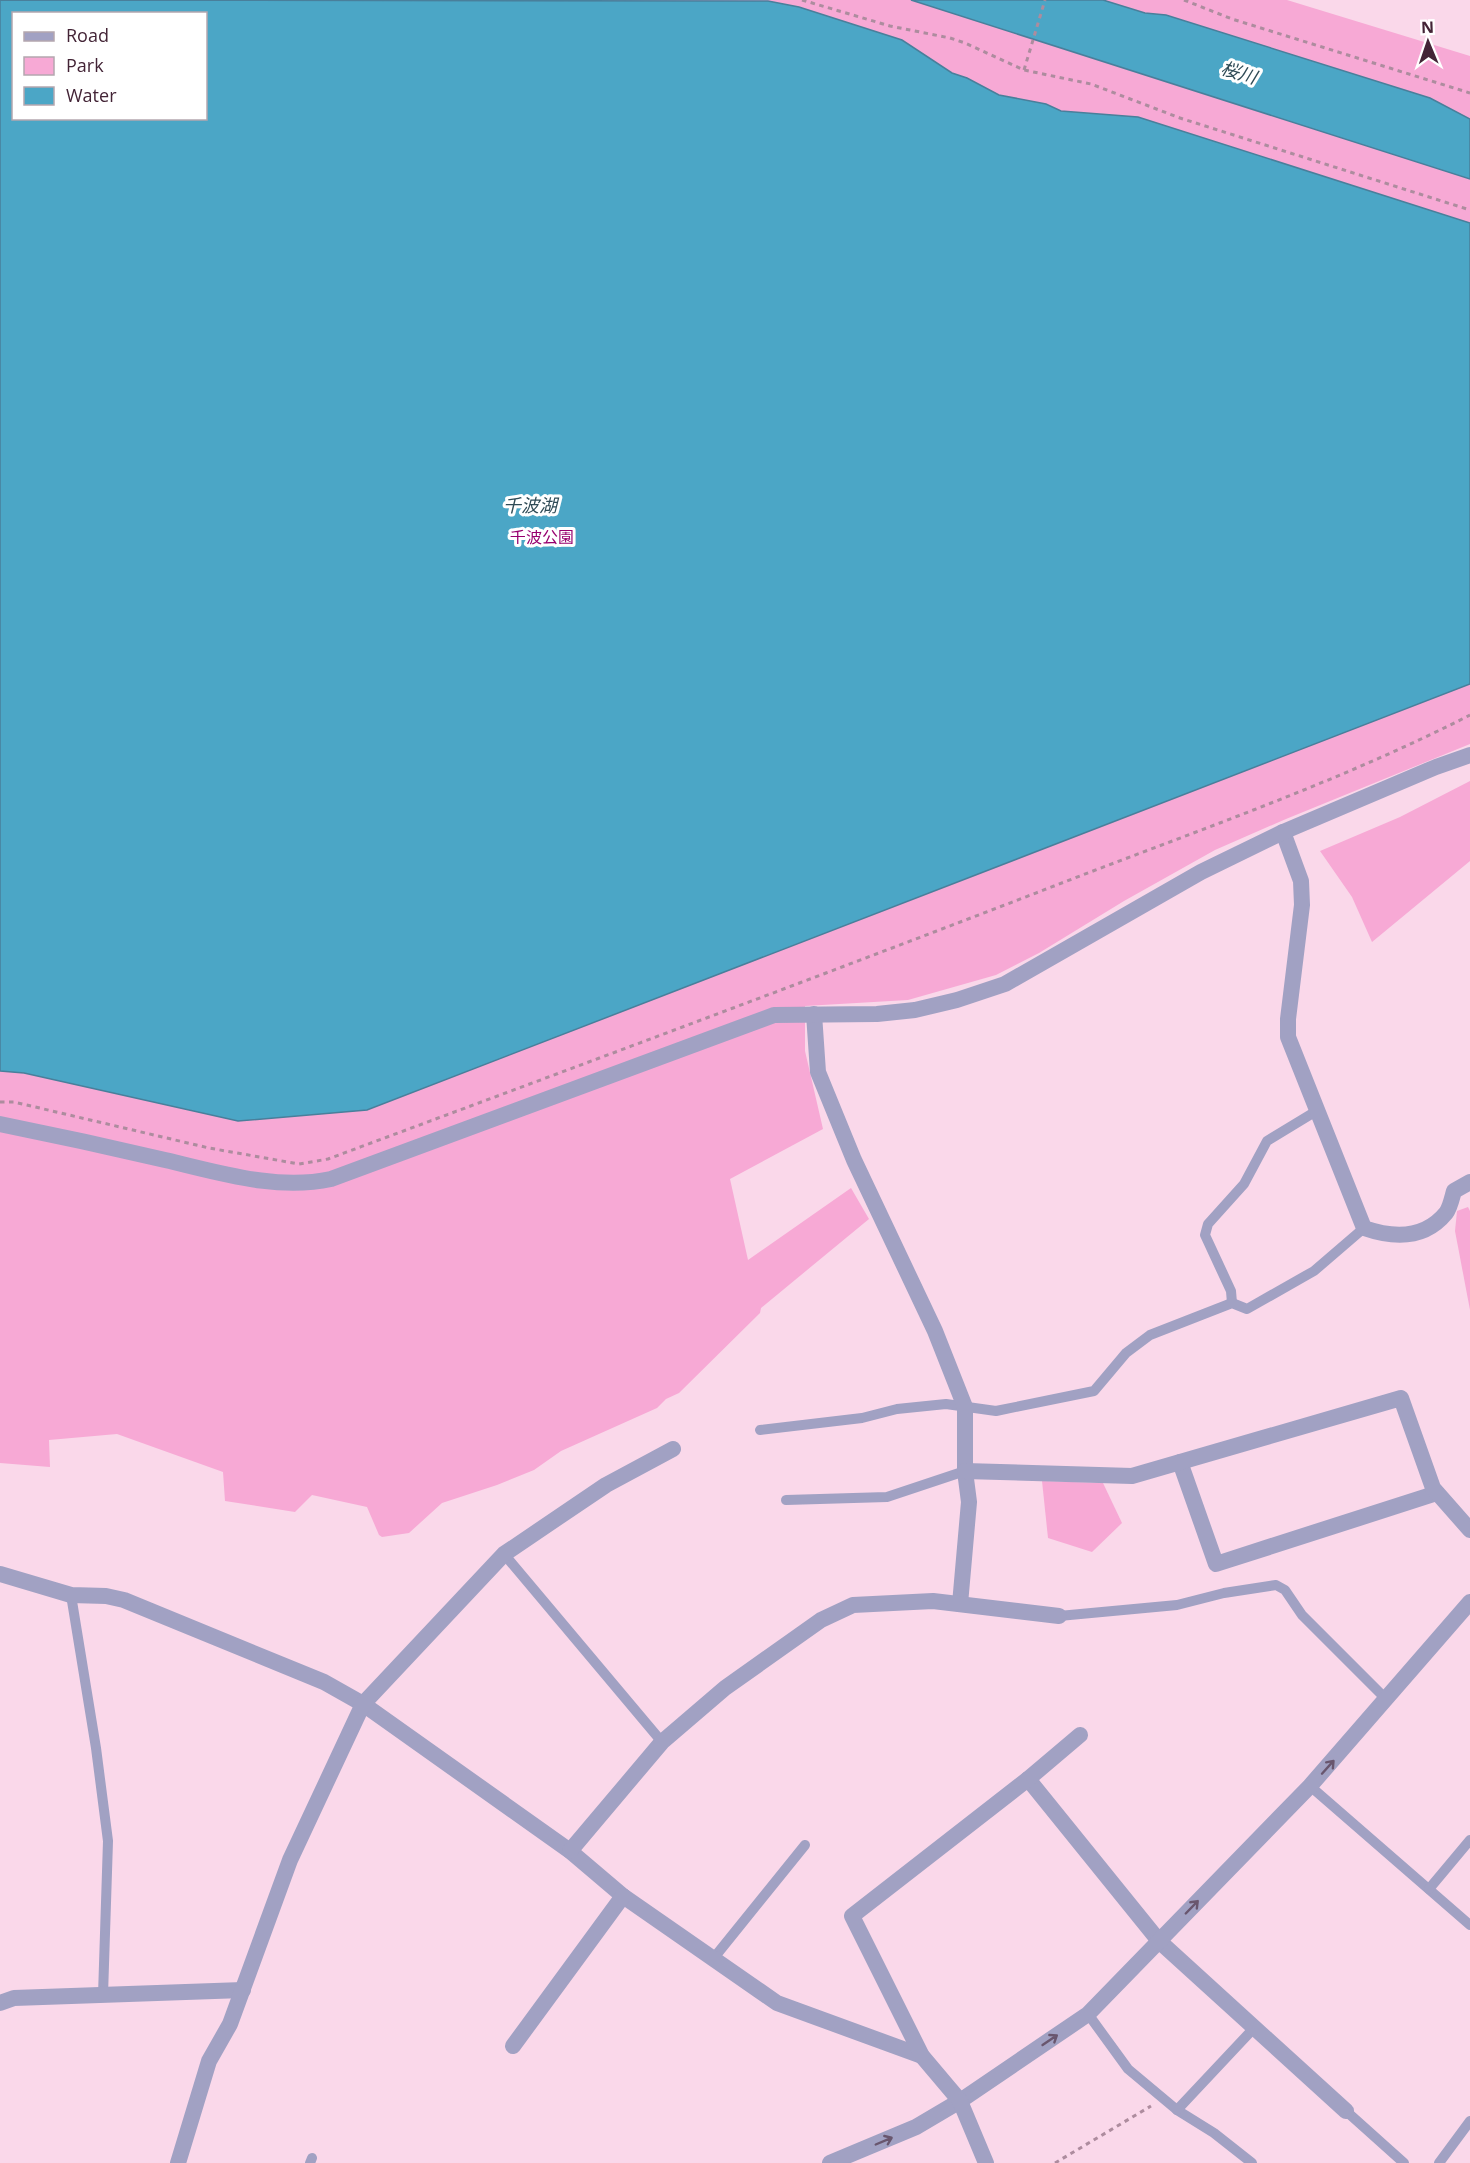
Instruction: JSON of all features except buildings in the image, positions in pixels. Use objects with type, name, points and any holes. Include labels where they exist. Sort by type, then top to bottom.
[{"type":"street","points":[[0,1124],[217,1172],[285,1184],[311,1184],[331,1179],[774,1015],[877,1014],[915,1010],[957,1000],[1005,984],[1201,872],[1283,832],[1436,767],[1470,755]]},
{"type":"street","points":[[1283,832],[1301,881],[1302,905],[1288,1019],[1288,1037],[1364,1227],[1395,1236],[1412,1234],[1427,1228],[1447,1212],[1454,1191],[1470,1182]]},
{"type":"street","points":[[814,1014],[818,1072],[854,1160],[935,1331],[965,1407],[965,1471],[969,1502],[960,1604]]},
{"type":"street","points":[[965,1471],[1132,1476],[1401,1398],[1434,1488],[1470,1530]]},
{"type":"street","points":[[178,2163],[209,2061],[230,2024],[290,1860],[363,1704],[504,1554],[606,1485],[673,1449]]},
{"type":"street","points":[[1180,1462],[1216,1564],[1437,1493]]},
{"type":"street","points":[[0,1574],[71,1595],[106,1596],[124,1600],[324,1682],[363,1704],[570,1851],[623,1896],[777,2003],[922,2056]]},
{"type":"street","points":[[570,1851],[662,1742],[725,1688],[820,1620],[853,1605],[933,1601],[1059,1616]]},
{"type":"street","points":[[830,2163],[916,2127],[960,2101],[1088,2014],[1310,1786],[1470,1602]]},
{"type":"street","points":[[986,2163],[960,2101],[922,2056],[852,1916],[1028,1779],[1080,1735]]},
{"type":"street","points":[[1028,1779],[1159,1941],[1346,2111]]},
{"type":"street","points":[[513,2046],[623,1896]]},
{"type":"street","points":[[0,2003],[14,1998],[243,1990]]},
{"type":"lane","points":[[1232,1303],[1231,1291],[1205,1234],[1208,1224],[1244,1184],[1267,1141],[1318,1110]]},
{"type":"lane","points":[[760,1430],[862,1418],[897,1409],[945,1404],[996,1411],[1094,1391],[1126,1353],[1150,1335],[1232,1303],[1246,1309],[1314,1271],[1364,1227]]},
{"type":"lane","points":[[786,1500],[887,1497],[965,1471]]},
{"type":"lane","points":[[504,1554],[662,1742]]},
{"type":"lane","points":[[1059,1616],[1177,1605],[1224,1593],[1276,1585],[1285,1590],[1302,1615],[1387,1700]]},
{"type":"lane","points":[[71,1595],[96,1748],[108,1841],[104,1995]]},
{"type":"lane","points":[[1310,1786],[1470,1925]]},
{"type":"lane","points":[[1429,1889],[1470,1840]]},
{"type":"lane","points":[[713,1959],[805,1845]]},
{"type":"lane","points":[[1088,2014],[1128,2069],[1163,2099],[1214,2133],[1252,2163]]},
{"type":"lane","points":[[1178,2110],[1254,2028]]},
{"type":"lane","points":[[1346,2111],[1404,2163]]},
{"type":"lane","points":[[1439,2163],[1470,2121]]},
{"type":"path","points":[[802,0],[890,26],[965,43],[1024,70],[1091,84],[1180,118],[1470,210]]},
{"type":"path","points":[[1024,70],[1046,0]]},
{"type":"path","points":[[1184,0],[1232,19],[1470,93]]},
{"type":"path","points":[[0,1102],[14,1102],[209,1148],[299,1164],[328,1159],[834,971],[1279,799],[1429,736],[1470,716]]},
{"type":"path","points":[[1055,2163],[1163,2099]]},
{"type":"green space","name":"千波湖","points":[[0,0],[1287,0],[1470,56],[1470,744],[1215,850],[1124,901],[1039,953],[996,975],[908,1000],[805,1006],[805,1051],[823,1129],[730,1179],[748,1260],[851,1188],[869,1219],[761,1308],[760,1313],[679,1393],[666,1399],[657,1408],[561,1451],[534,1470],[442,1503],[409,1533],[382,1537],[367,1507],[312,1495],[295,1512],[225,1501],[223,1472],[117,1434],[49,1440],[50,1467],[0,1463]]},
{"type":"green space","points":[[1470,781],[1470,861],[1372,942],[1352,897],[1320,851],[1400,817]]},
{"type":"green space","points":[[1468,1207],[1470,1211],[1470,1310],[1455,1231],[1457,1211]]},
{"type":"green space","points":[[1042,1481],[1103,1483],[1122,1523],[1092,1552],[1048,1538]]},
{"type":"water","name":"千波湖","points":[[0,0],[768,1],[799,7],[902,40],[952,73],[967,78],[999,95],[1046,104],[1061,111],[1138,117],[1470,223],[1470,684],[367,1110],[238,1121],[24,1073],[0,1071]]},
{"type":"water","name":"桜川","points":[[911,0],[1103,0],[1145,13],[1166,15],[1430,98],[1470,119],[1470,179]]},
{"type":"park label","name":"千波公園","points":[[542,537]]}]
